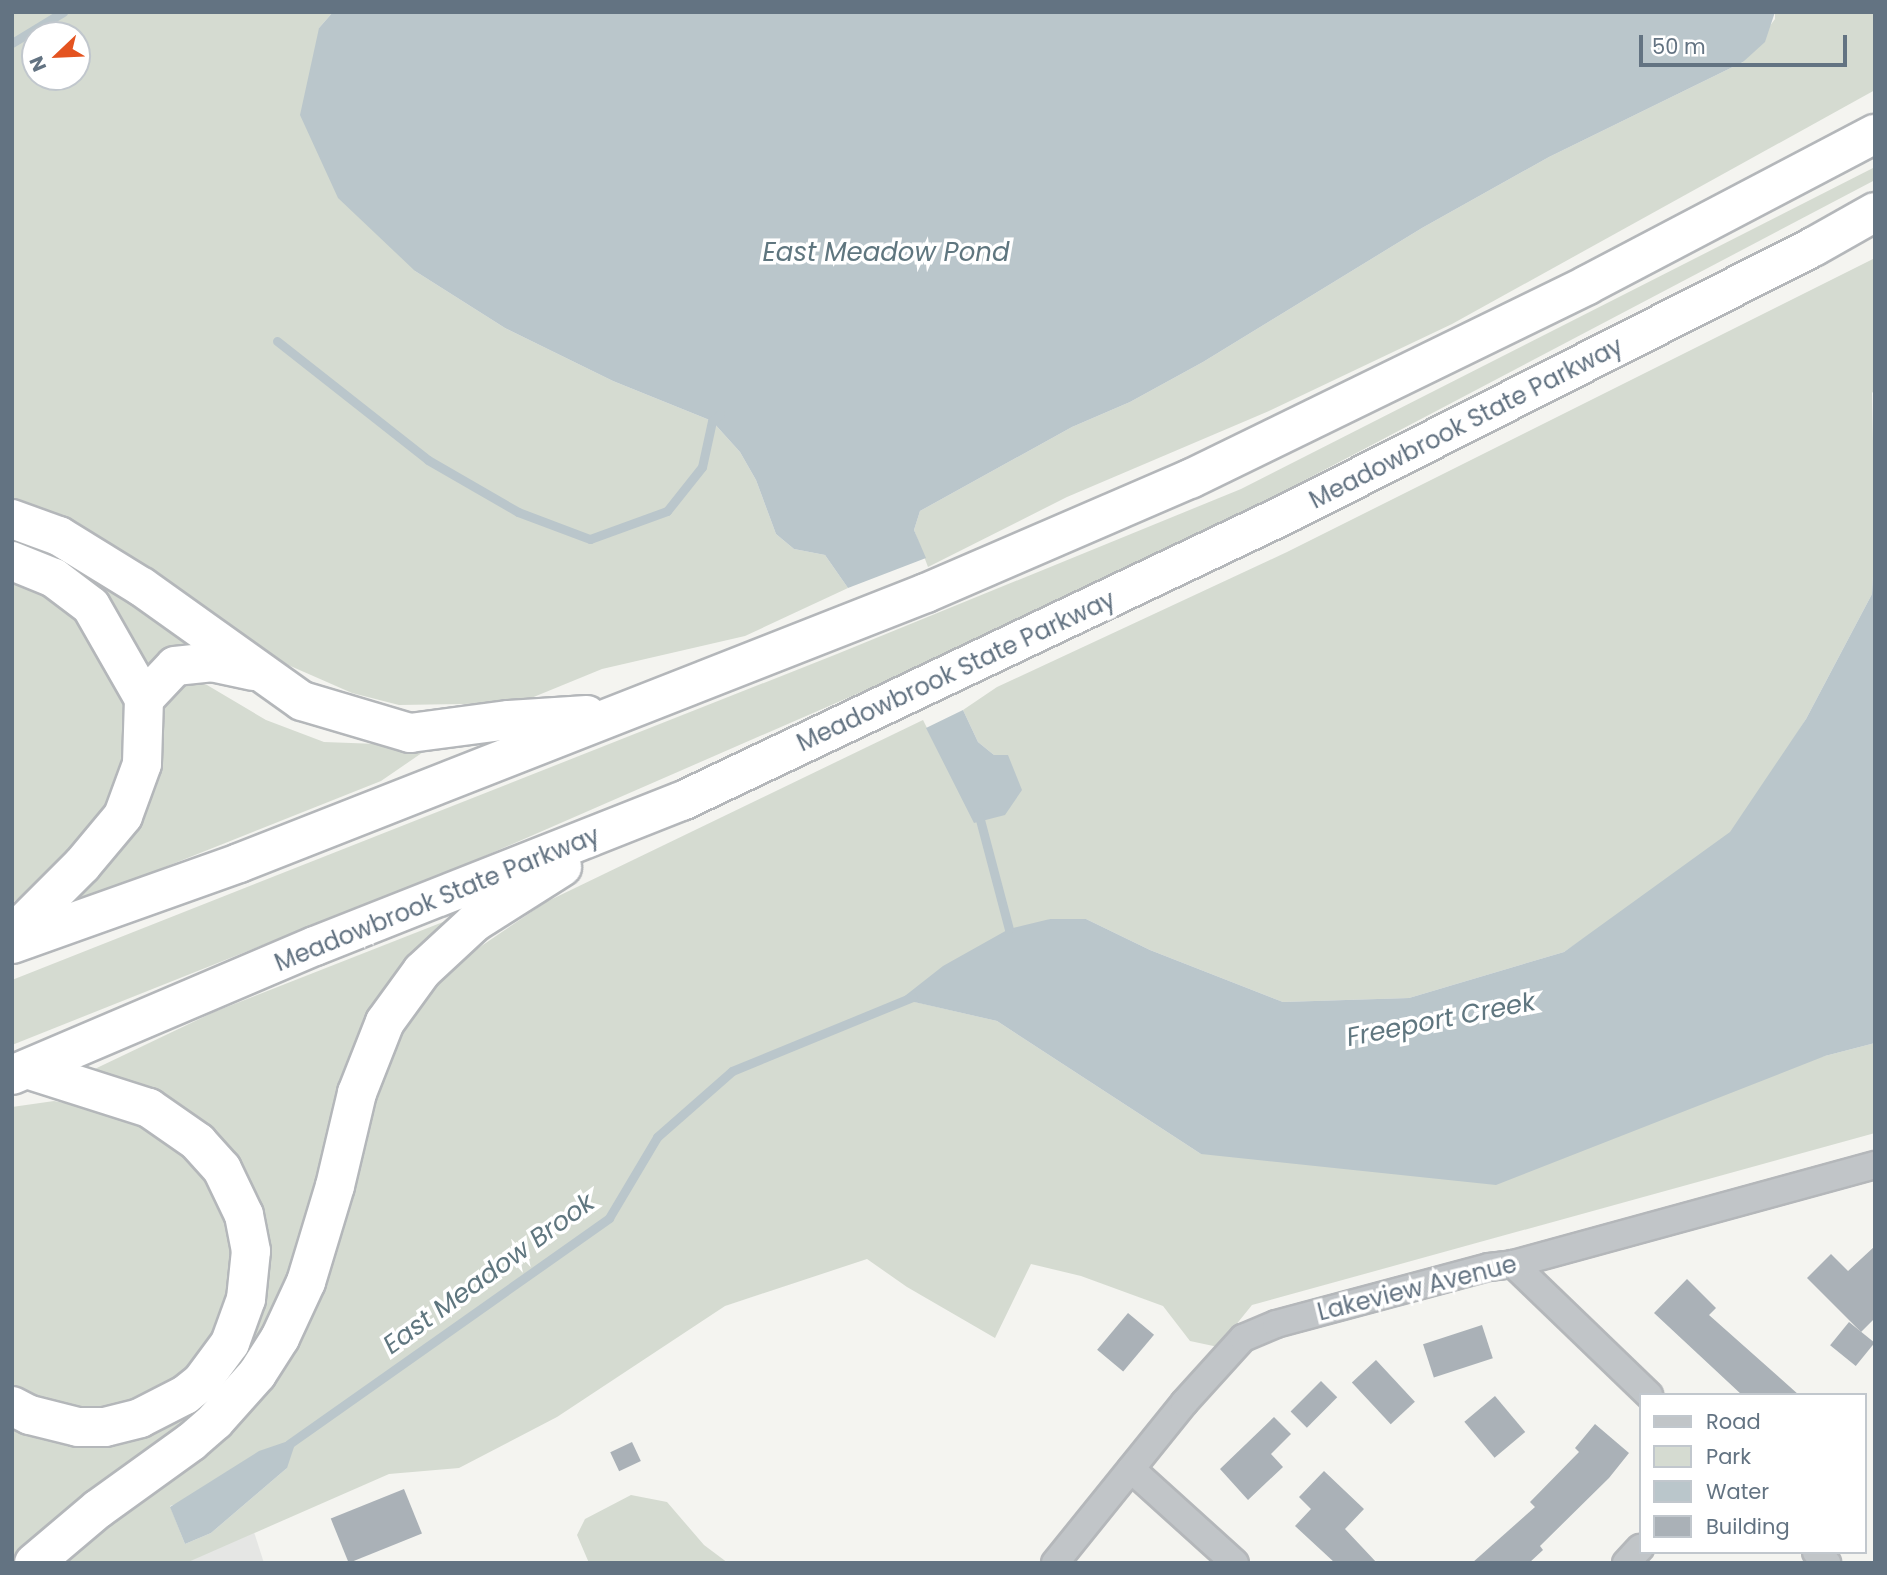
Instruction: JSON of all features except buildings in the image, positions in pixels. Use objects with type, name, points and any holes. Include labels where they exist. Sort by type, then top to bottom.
[{"type":"highway","points":[[12,944],[239,863],[926,593],[1220,466],[1587,285],[1875,134]]},
{"type":"highway","name":"Meadowbrook State Parkway","points":[[20,1072],[315,946],[682,802],[1287,513],[1813,247],[1875,212]]},
{"type":"highway","points":[[12,519],[59,536],[142,587],[256,671],[302,701],[410,733],[509,720],[623,712]]},
{"type":"highway","points":[[12,561],[54,578],[91,606],[144,699],[142,764],[123,816],[82,865],[12,935]]},
{"type":"highway","points":[[144,699],[175,666],[211,662],[256,671]]},
{"type":"highway","points":[[34,1563],[97,1508],[191,1442],[257,1374],[280,1338],[306,1282],[335,1186],[357,1093],[385,1022],[422,971],[475,922],[637,820]]},
{"type":"highway","points":[[12,1406],[30,1415],[79,1427],[105,1427],[140,1418],[185,1395],[202,1381],[230,1343],[246,1299],[251,1251],[244,1215],[228,1181],[222,1169],[198,1142],[149,1108],[20,1072]]},
{"type":"street","name":"Lakeview Avenue","points":[[1055,1563],[1184,1403],[1243,1338],[1276,1324],[1489,1266],[1513,1264],[1875,1165]]},
{"type":"street","points":[[1513,1264],[1647,1393]]},
{"type":"street","points":[[1131,1469],[1235,1563]]},
{"type":"street","points":[[1626,1563],[1638,1550]]},
{"type":"shaded area","points":[[254,1532],[264,1563],[186,1563],[221,1545]]},
{"type":"green space","points":[[12,12],[333,12],[319,28],[415,271],[505,328],[613,381],[712,421],[740,452],[756,480],[776,534],[794,549],[825,555],[848,588],[745,636],[602,669],[519,703],[399,705],[352,693],[263,654],[12,509]]},
{"type":"green space","points":[[1775,12],[1875,12],[1875,90],[1452,324],[1269,411],[1067,497],[928,567],[914,530],[920,511],[1072,427],[1130,402],[1203,362],[1422,228],[1549,157],[1743,62],[1775,19]]},
{"type":"green space","points":[[1875,167],[1875,180],[1271,498],[875,686],[471,862],[12,1045],[12,980],[837,654],[1241,489]]},
{"type":"green space","points":[[1875,258],[1875,389],[1872,393],[1875,538],[1872,594],[1806,719],[1732,837],[1564,952],[1409,998],[1283,1002],[1150,950],[1086,919],[1050,919],[902,999],[997,1021],[1201,1154],[1825,1056],[1875,1043],[1875,1133],[1252,1305],[1218,1347],[1190,1341],[1163,1306],[1081,1276],[1031,1264],[995,1338],[907,1287],[867,1259],[725,1306],[557,1417],[459,1468],[389,1474],[186,1563],[54,1563],[271,1385],[383,1055],[446,970],[546,902],[923,720],[931,736],[994,755],[978,742],[963,710],[997,687],[1287,552]],"holes":[[[287,1468],[211,1533],[185,1544],[170,1506]]]},
{"type":"green space","points":[[12,535],[27,539],[132,601],[196,648],[146,677],[12,552]]},
{"type":"green space","points":[[12,582],[47,592],[105,642],[128,707],[122,788],[81,851],[12,903]]},
{"type":"green space","points":[[183,678],[207,685],[266,720],[324,742],[432,746],[381,781],[47,914],[92,874],[162,689]]},
{"type":"green space","points":[[471,911],[385,988],[353,1054],[276,1323],[227,1390],[35,1539],[12,1563],[12,1419],[39,1439],[92,1446],[209,1392],[251,1199],[80,1076],[214,1012]]},
{"type":"green space","points":[[54,1101],[128,1115],[197,1160],[232,1228],[232,1292],[213,1345],[156,1396],[95,1416],[12,1395],[12,1107]]},
{"type":"green space","points":[[631,1495],[667,1502],[704,1545],[728,1563],[589,1563],[577,1535],[585,1519]]},
{"type":"water","name":"East Meadow Pond","points":[[333,12],[1775,12],[1765,42],[1743,62],[1549,157],[1422,228],[1203,362],[1130,402],[1072,427],[920,511],[914,530],[926,558],[848,588],[825,555],[794,549],[776,534],[756,480],[740,452],[712,421],[613,381],[505,328],[415,271],[338,198],[300,115],[319,28]]},
{"type":"water","name":"Freeport Creek","points":[[1875,538],[1875,1043],[1825,1056],[1496,1185],[1201,1154],[997,1021],[901,999],[943,966],[1009,929],[1050,919],[1086,919],[1150,950],[1283,1002],[1409,998],[1564,952],[1730,832],[1806,719],[1872,594]]},
{"type":"water","points":[[963,710],[978,742],[994,755],[1008,755],[1022,790],[1005,815],[974,823],[926,728]]},
{"type":"water","points":[[297,1438],[287,1468],[211,1533],[185,1544],[170,1507],[259,1451]]},
{"type":"waterway","points":[[12,43],[63,12]]},
{"type":"waterway","points":[[277,341],[428,460],[518,512],[590,539],[667,511],[702,467],[712,421],[720,414]]},
{"type":"waterway","points":[[978,812],[1009,929]]},
{"type":"waterway","name":"East Meadow Brook","points":[[289,1444],[609,1218],[657,1137],[732,1071],[912,997]]}]
